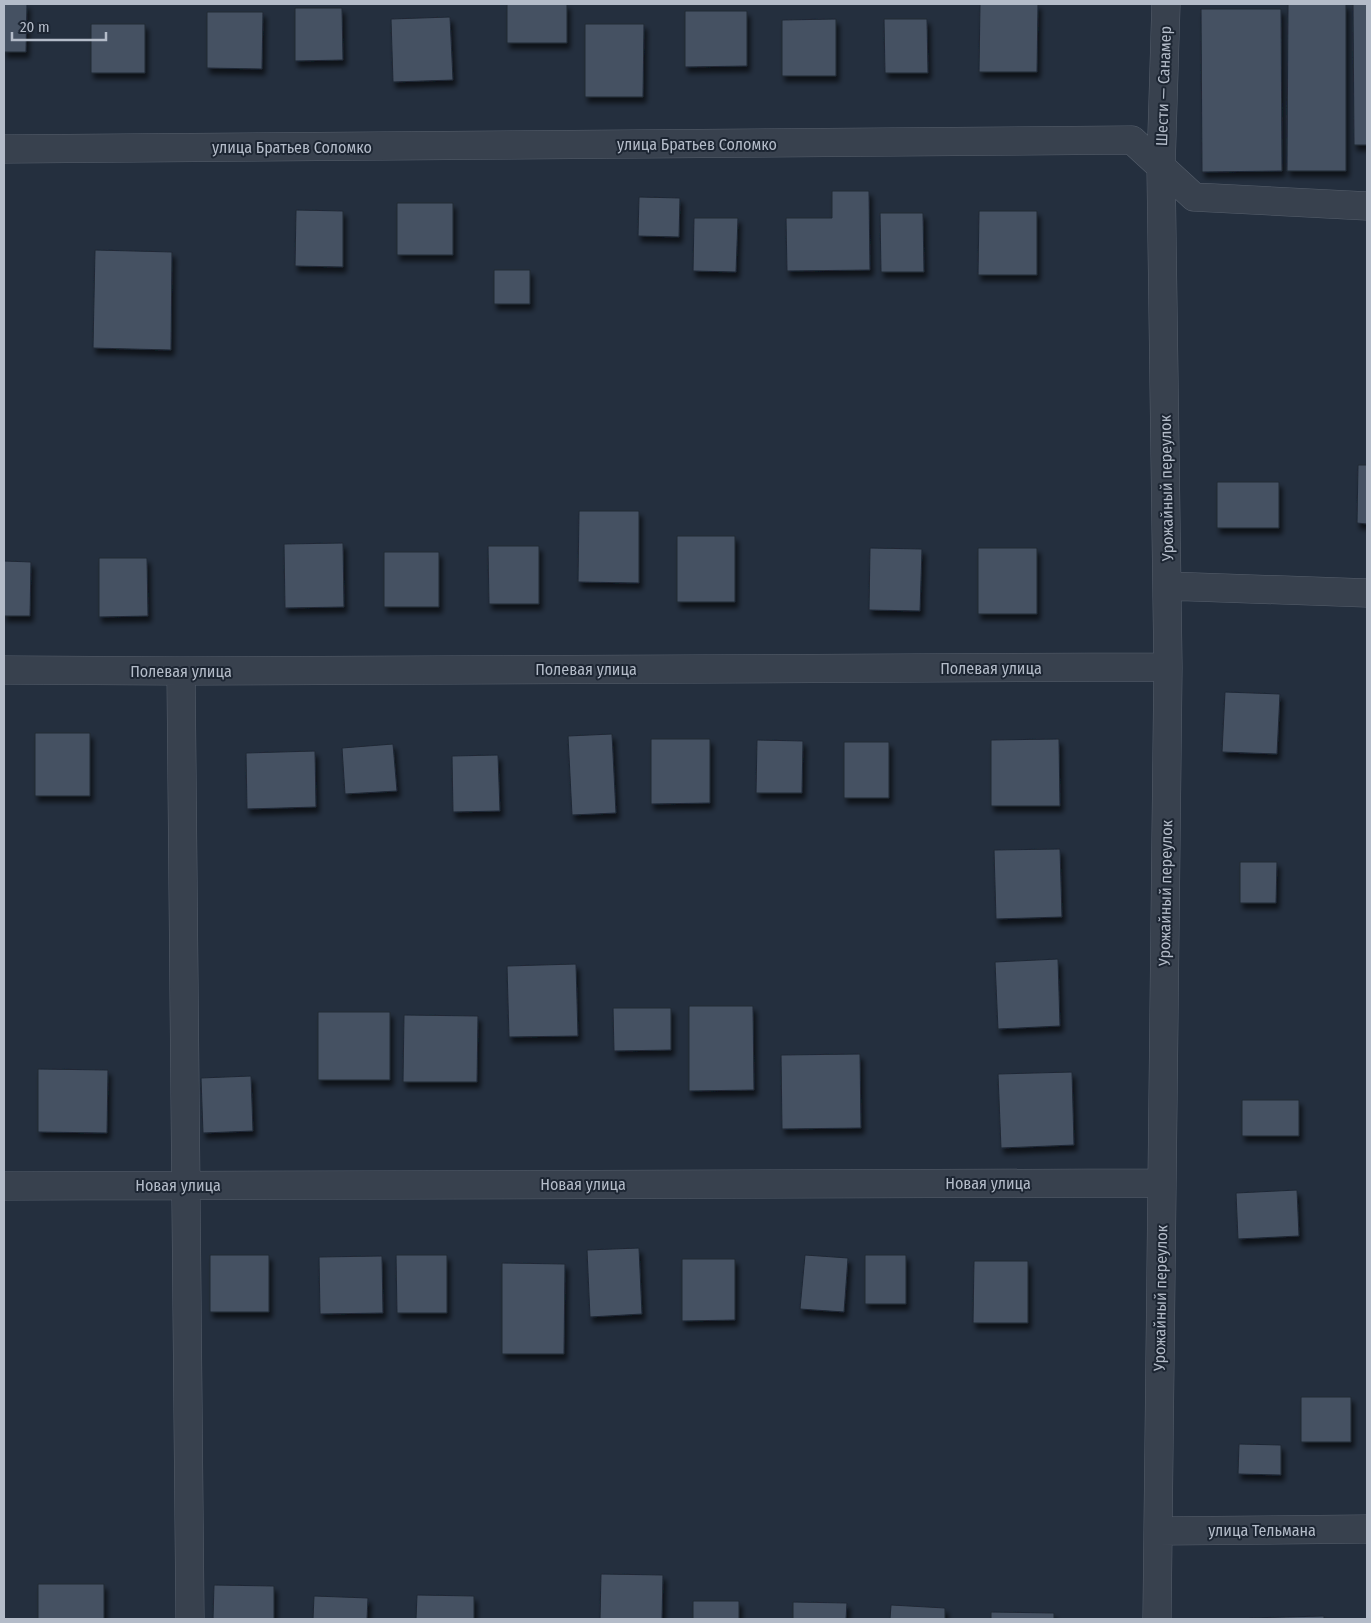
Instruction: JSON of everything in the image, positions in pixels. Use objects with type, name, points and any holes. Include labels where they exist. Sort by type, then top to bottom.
[{"type":"street","name":"Шести — Санамер","points":[[1161,167],[1166,4]]},
{"type":"street","name":"улица Братьев Соломко","points":[[4,149],[1132,140],[1194,197],[1367,206]]},
{"type":"street","name":"Урожайный переулок","points":[[1157,1619],[1168,667],[1161,167]]},
{"type":"street","points":[[1167,586],[1367,593]]},
{"type":"street","name":"Полевая улица","points":[[4,670],[1168,667]]},
{"type":"street","points":[[181,671],[190,1619]]},
{"type":"street","name":"Новая улица","points":[[4,1186],[186,1184],[1161,1183]]},
{"type":"street","name":"улица Тельмана","points":[[1158,1531],[1367,1529]]},
{"type":"building","points":[[4,4],[27,4],[26,52],[4,52]]},
{"type":"building","points":[[507,4],[567,4],[567,43],[507,43]]},
{"type":"building","points":[[980,4],[1038,4],[1037,72],[979,72]]},
{"type":"building","points":[[1288,4],[1346,4],[1346,171],[1287,171]]},
{"type":"building","points":[[1353,4],[1367,4],[1367,145],[1354,145]]},
{"type":"building","points":[[295,8],[342,8],[343,60],[295,61]]},
{"type":"building","points":[[1201,9],[1281,9],[1282,171],[1202,172]]},
{"type":"building","points":[[685,11],[747,11],[747,66],[685,67]]},
{"type":"building","points":[[207,12],[263,12],[262,69],[207,68]]},
{"type":"building","points":[[450,17],[453,80],[393,82],[391,19]]},
{"type":"building","points":[[836,19],[836,76],[782,76],[782,20]]},
{"type":"building","points":[[884,19],[927,19],[928,73],[885,73]]},
{"type":"building","points":[[91,24],[145,24],[145,73],[91,73]]},
{"type":"building","points":[[585,24],[644,24],[643,97],[585,97]]},
{"type":"building","points":[[832,191],[869,191],[870,270],[787,271],[786,218],[832,218]]},
{"type":"building","points":[[639,197],[680,198],[679,237],[638,236]]},
{"type":"building","points":[[397,203],[453,203],[453,255],[397,255]]},
{"type":"building","points":[[296,210],[343,211],[343,267],[295,266]]},
{"type":"building","points":[[979,211],[1037,211],[1037,275],[978,275]]},
{"type":"building","points":[[880,213],[923,213],[924,272],[881,272]]},
{"type":"building","points":[[694,218],[738,218],[736,272],[693,271]]},
{"type":"building","points":[[95,250],[172,252],[171,350],[93,348]]},
{"type":"building","points":[[494,270],[530,270],[530,304],[494,304]]},
{"type":"building","points":[[1358,465],[1367,465],[1367,524],[1357,523]]},
{"type":"building","points":[[1217,482],[1279,482],[1279,528],[1217,528]]},
{"type":"building","points":[[579,511],[639,511],[639,583],[578,582]]},
{"type":"building","points":[[677,536],[735,536],[735,602],[677,602]]},
{"type":"building","points":[[343,543],[344,607],[285,608],[284,544]]},
{"type":"building","points":[[488,546],[539,546],[539,604],[489,604]]},
{"type":"building","points":[[870,548],[922,549],[920,611],[869,610]]},
{"type":"building","points":[[978,548],[1037,548],[1037,614],[978,614]]},
{"type":"building","points":[[384,552],[439,552],[439,607],[384,607]]},
{"type":"building","points":[[99,558],[147,558],[148,616],[99,617]]},
{"type":"building","points":[[4,561],[31,562],[30,616],[4,616]]},
{"type":"building","points":[[1225,692],[1280,694],[1277,754],[1222,752]]},
{"type":"building","points":[[35,733],[90,733],[90,796],[35,796]]},
{"type":"building","points":[[612,734],[616,813],[572,815],[568,736]]},
{"type":"building","points":[[651,739],[710,739],[710,803],[651,804]]},
{"type":"building","points":[[1059,739],[1060,806],[991,806],[991,740]]},
{"type":"building","points":[[757,740],[803,741],[802,793],[756,793]]},
{"type":"building","points":[[844,742],[889,742],[889,798],[844,798]]},
{"type":"building","points":[[393,744],[397,791],[345,794],[342,748]]},
{"type":"building","points":[[315,751],[316,807],[247,809],[246,753]]},
{"type":"building","points":[[498,755],[500,811],[453,812],[452,756]]},
{"type":"building","points":[[1060,849],[1062,917],[996,919],[994,850]]},
{"type":"building","points":[[1240,862],[1277,862],[1276,903],[1240,903]]},
{"type":"building","points":[[1058,959],[1060,1026],[998,1029],[995,962]]},
{"type":"building","points":[[576,964],[578,1036],[509,1037],[507,966]]},
{"type":"building","points":[[689,1006],[753,1006],[754,1090],[689,1091]]},
{"type":"building","points":[[613,1008],[671,1008],[671,1050],[614,1051]]},
{"type":"building","points":[[318,1012],[390,1012],[390,1080],[318,1080]]},
{"type":"building","points":[[404,1015],[478,1016],[477,1082],[403,1082]]},
{"type":"building","points":[[860,1054],[861,1128],[782,1129],[781,1055]]},
{"type":"building","points":[[38,1069],[108,1070],[107,1133],[38,1132]]},
{"type":"building","points":[[1072,1072],[1074,1145],[1001,1148],[998,1074]]},
{"type":"building","points":[[251,1076],[253,1131],[203,1133],[201,1078]]},
{"type":"building","points":[[1242,1100],[1299,1100],[1299,1136],[1242,1136]]},
{"type":"building","points":[[1297,1190],[1299,1236],[1238,1239],[1236,1193]]},
{"type":"building","points":[[639,1248],[642,1314],[590,1317],[587,1250]]},
{"type":"building","points":[[210,1255],[269,1255],[269,1312],[210,1312]]},
{"type":"building","points":[[396,1255],[447,1255],[447,1313],[397,1313]]},
{"type":"building","points":[[805,1255],[848,1258],[844,1312],[800,1309]]},
{"type":"building","points":[[865,1255],[906,1255],[906,1304],[865,1304]]},
{"type":"building","points":[[382,1256],[383,1313],[320,1314],[319,1257]]},
{"type":"building","points":[[682,1259],[735,1259],[735,1320],[682,1321]]},
{"type":"building","points":[[974,1261],[1028,1261],[1028,1323],[973,1323]]},
{"type":"building","points":[[502,1263],[565,1264],[564,1354],[502,1354]]},
{"type":"building","points":[[1301,1397],[1351,1397],[1351,1442],[1301,1442]]},
{"type":"building","points":[[1239,1444],[1281,1445],[1281,1475],[1238,1474]]},
{"type":"building","points":[[601,1574],[663,1575],[662,1619],[600,1619]]},
{"type":"building","points":[[38,1584],[104,1584],[104,1619],[38,1619]]},
{"type":"building","points":[[214,1585],[274,1586],[274,1619],[213,1619]]},
{"type":"building","points":[[417,1595],[474,1596],[474,1619],[416,1619]]},
{"type":"building","points":[[314,1596],[368,1598],[367,1619],[313,1619]]},
{"type":"building","points":[[693,1601],[739,1601],[739,1619],[693,1619]]},
{"type":"building","points":[[793,1602],[847,1603],[846,1619],[793,1619]]},
{"type":"building","points":[[891,1605],[945,1608],[945,1619],[890,1619]]},
{"type":"building","points":[[991,1612],[1054,1613],[1054,1619],[991,1619]]},
{"type":"building","points":[[1324,1616],[1324,1619],[1249,1619],[1249,1618]]}]
